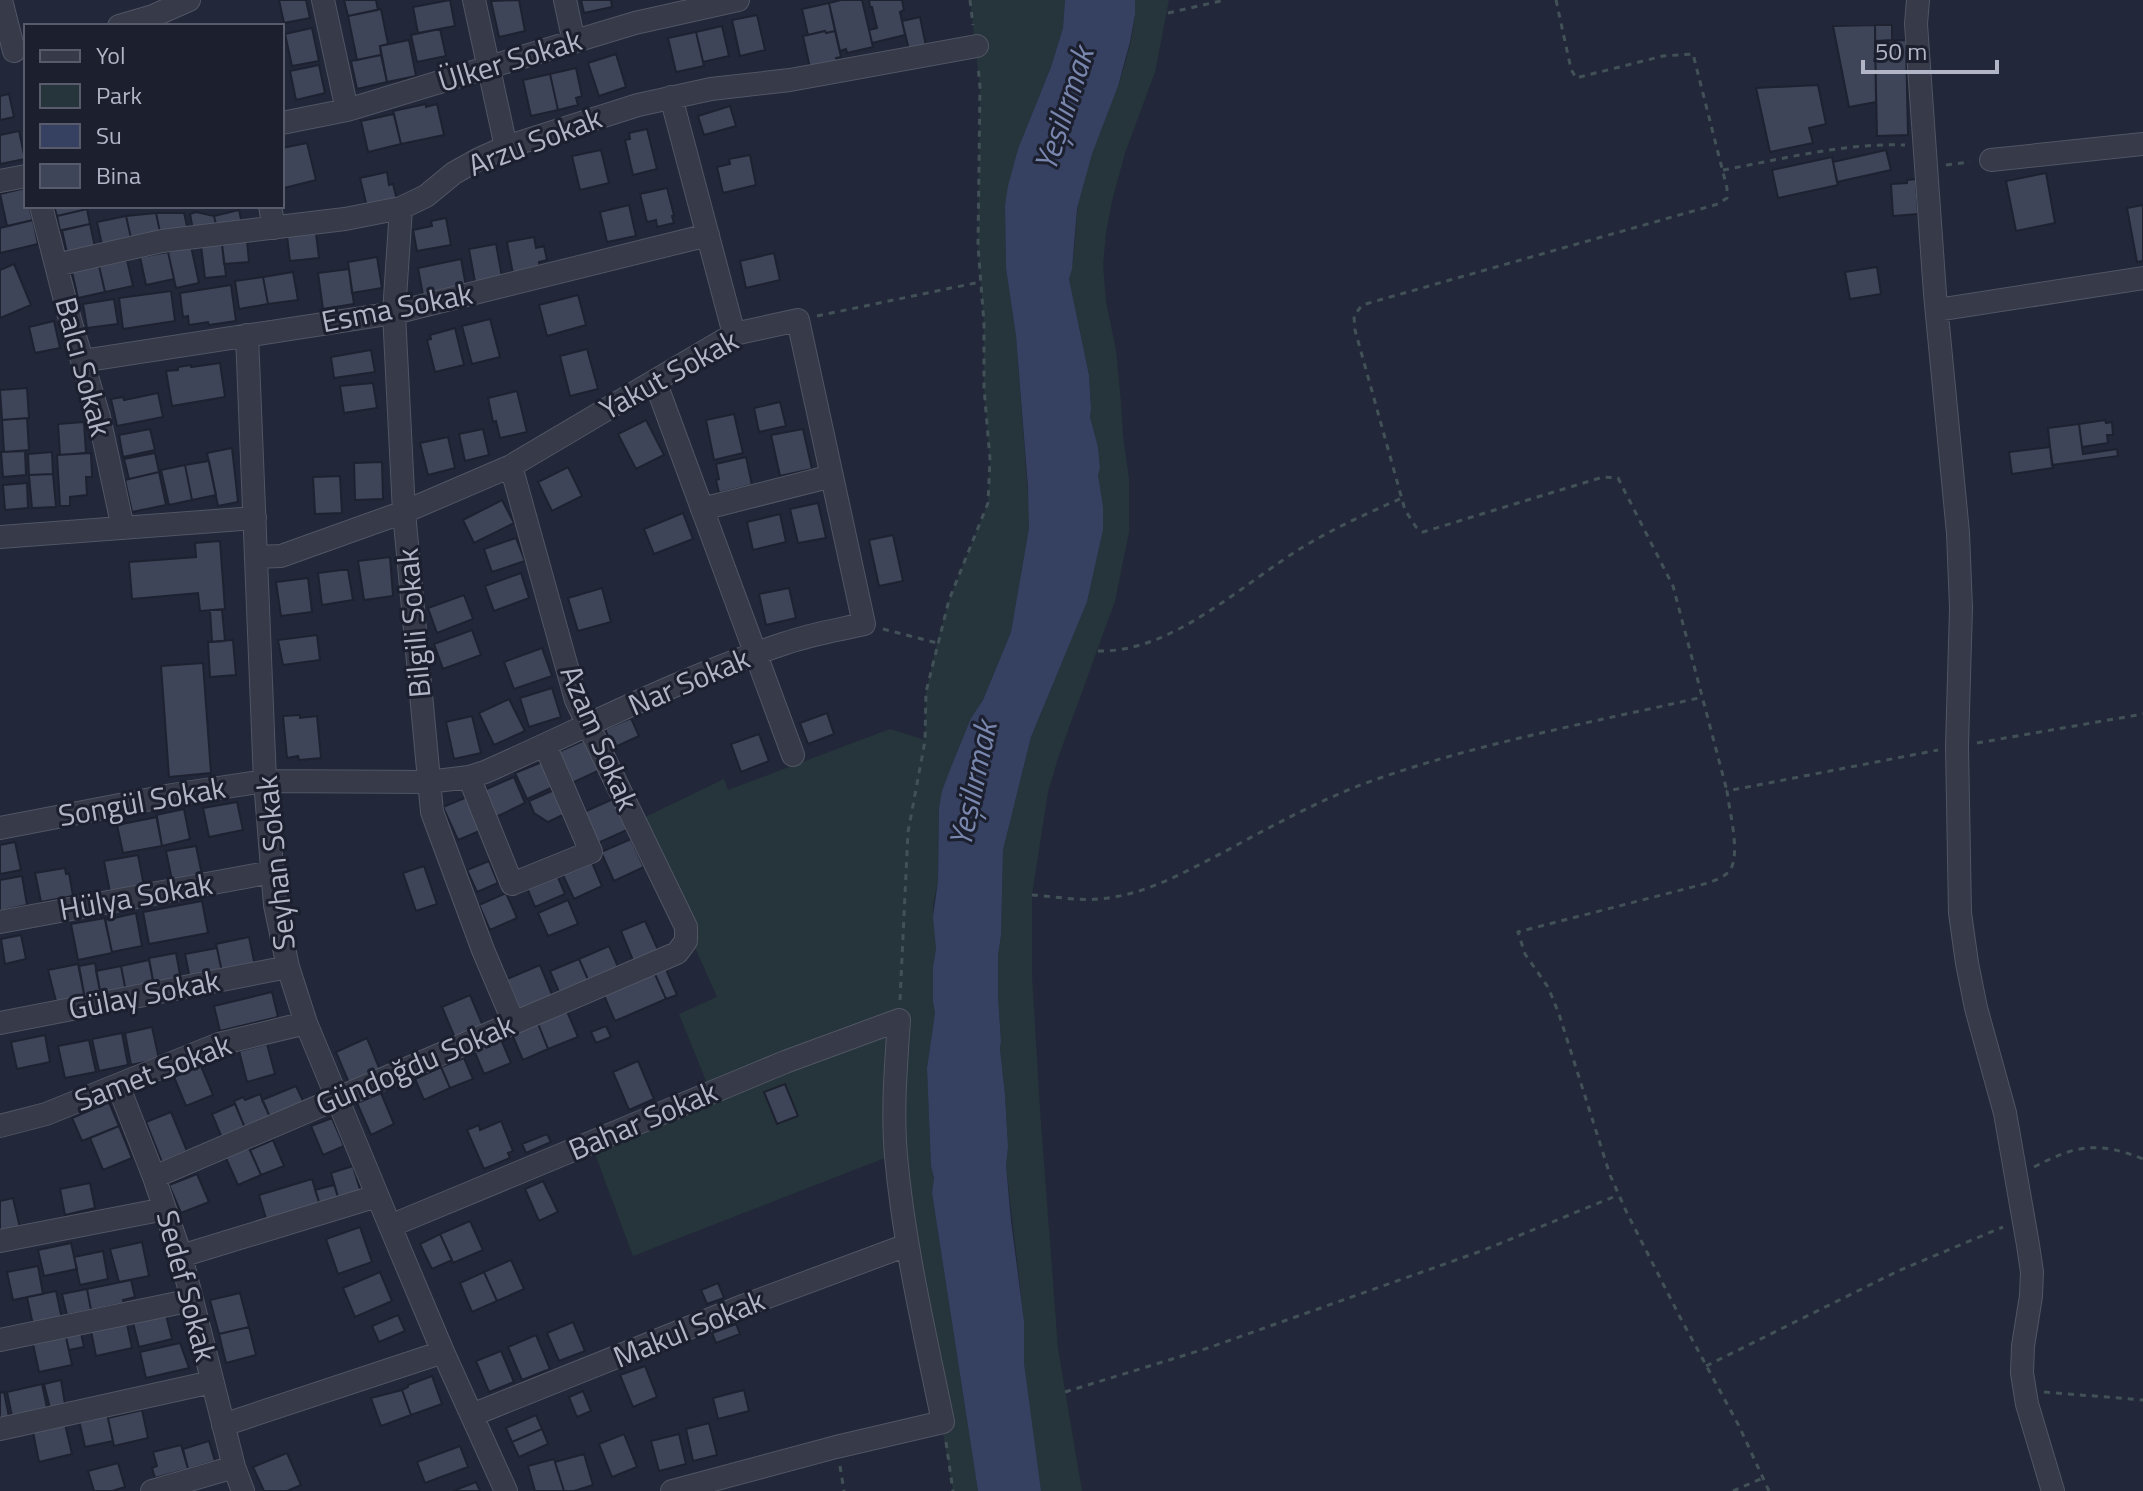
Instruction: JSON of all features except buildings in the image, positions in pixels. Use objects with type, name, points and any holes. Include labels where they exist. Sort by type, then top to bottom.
[{"type":"street","points":[[1,0],[18,50]]},
{"type":"street","points":[[323,0],[347,110]]},
{"type":"street","points":[[474,0],[506,147]]},
{"type":"street","points":[[565,0],[574,42]]},
{"type":"street","name":"Ülker Sokak","points":[[284,123],[347,110],[635,23],[738,0]]},
{"type":"street","points":[[1918,0],[1916,24],[1937,310],[1958,533],[1961,608],[1957,746],[1959,900],[1976,1008],[2005,1113],[2024,1219],[2032,1272],[2022,1373],[2027,1404],[2053,1491]]},
{"type":"street","points":[[126,24],[184,8]]},
{"type":"street","name":"Arzu Sokak","points":[[56,265],[272,217],[345,219],[401,208],[426,196],[454,173],[506,147],[638,105],[711,89],[816,76],[977,46]]},
{"type":"street","points":[[671,97],[734,334]]},
{"type":"street","points":[[1991,160],[2143,144]]},
{"type":"street","points":[[0,181],[24,176]]},
{"type":"street","name":"Balcı Sokak","points":[[42,208],[99,417],[123,528]]},
{"type":"street","name":"Bilgili Sokak","points":[[401,208],[394,313],[404,512],[432,812],[483,950],[514,1023]]},
{"type":"street","name":"Esma Sokak","points":[[82,361],[394,313],[708,235]]},
{"type":"street","points":[[1937,310],[2143,278]]},
{"type":"street","points":[[798,320],[864,624]]},
{"type":"street","name":"Yakut Sokak","points":[[256,557],[281,556],[404,512],[511,466],[734,334],[798,320]]},
{"type":"street","name":"Seyhan Sokak","points":[[247,335],[265,781],[275,905],[288,967],[306,1023],[377,1196],[506,1491]]},
{"type":"street","points":[[655,381],[793,755]]},
{"type":"street","name":"Azam Sokak","points":[[511,466],[576,700],[686,927],[686,941],[677,953]]},
{"type":"street","points":[[702,509],[832,476]]},
{"type":"street","points":[[0,537],[255,518]]},
{"type":"street","name":"Nar Sokak","points":[[428,782],[469,777],[667,690],[787,642],[864,624]]},
{"type":"street","points":[[469,777],[512,884],[591,852],[545,745]]},
{"type":"street","name":"Songül Sokak","points":[[0,828],[172,795],[265,781],[428,782]]},
{"type":"street","name":"Hülya Sokak","points":[[0,922],[272,872]]},
{"type":"street","name":"Gündoğdu Sokak","points":[[154,1177],[677,953]]},
{"type":"street","name":"Gülay Sokak","points":[[0,1023],[288,967]]},
{"type":"street","points":[[672,1491],[943,1422],[907,1245],[896,1154],[894,1109],[899,1020]]},
{"type":"street","name":"Bahar Sokak","points":[[390,1226],[785,1062],[899,1020]]},
{"type":"street","name":"Samet Sokak","points":[[0,1126],[46,1114],[219,1044],[306,1023]]},
{"type":"street","name":"Sedef Sokak","points":[[118,1085],[181,1256],[234,1467],[243,1491]]},
{"type":"street","points":[[181,1256],[377,1196]]},
{"type":"street","points":[[0,1241],[165,1209]]},
{"type":"street","name":"Makul Sokak","points":[[472,1415],[743,1306],[907,1245]]},
{"type":"street","points":[[0,1340],[192,1300]]},
{"type":"street","points":[[223,1425],[443,1352]]},
{"type":"street","points":[[0,1429],[212,1382]]},
{"type":"street","points":[[152,1491],[234,1467]]},
{"type":"path","points":[[899,1020],[908,832],[925,741],[926,692],[949,600],[988,503],[990,459],[977,205],[980,87],[970,0]]},
{"type":"path","points":[[1168,13],[1225,0]]},
{"type":"path","points":[[1556,0],[1571,69],[1576,78],[1663,56],[1693,54],[1723,170],[1727,198],[1718,204],[1362,305],[1354,316],[1355,330],[1405,510],[1416,527],[1423,532],[1603,477],[1618,478],[1673,586],[1727,791],[1735,855],[1732,868],[1724,877],[1708,883],[1518,932],[1525,954],[1548,987],[1559,1014],[1610,1175],[1739,1426],[1769,1491]]},
{"type":"path","points":[[1723,170],[1859,145],[1926,156],[1991,160]]},
{"type":"path","points":[[798,320],[980,282]]},
{"type":"path","points":[[1098,651],[1115,651],[1147,643],[1192,622],[1303,547],[1402,498]]},
{"type":"path","points":[[864,624],[937,643]]},
{"type":"path","points":[[1032,895],[1098,900],[1132,893],[1165,882],[1303,810],[1435,760],[1703,697]]},
{"type":"path","points":[[1727,791],[2143,714]]},
{"type":"path","points":[[2017,1177],[2057,1155],[2091,1146],[2121,1150],[2143,1159]]},
{"type":"path","points":[[1065,1392],[1208,1348],[1470,1256],[1619,1195]]},
{"type":"path","points":[[1706,1366],[1898,1271],[2024,1219]]},
{"type":"path","points":[[2025,1390],[2143,1400]]},
{"type":"path","points":[[943,1422],[953,1491]]},
{"type":"path","points":[[836,1447],[844,1491]]},
{"type":"path","points":[[1733,1491],[1763,1478]]},
{"type":"green space","points":[[970,0],[1065,0],[1063,28],[1018,149],[1005,205],[1006,268],[1016,336],[1029,528],[1011,632],[983,700],[971,718],[951,767],[939,808],[938,881],[933,905],[935,1013],[927,1068],[934,1178],[932,1193],[978,1491],[953,1491],[895,1154],[633,1256],[591,1143],[711,1093],[679,1014],[717,997],[635,822],[724,779],[728,790],[890,729],[925,740],[926,692],[937,643],[949,600],[988,503],[990,459],[978,246],[980,87]]},
{"type":"green space","points":[[1135,0],[1169,0],[1155,72],[1125,153],[1112,201],[1103,265],[1106,302],[1116,350],[1129,479],[1129,532],[1115,601],[1048,792],[1032,895],[1032,976],[1058,1349],[1082,1491],[1041,1491],[1024,1363],[1024,1321],[1006,1165],[1008,1147],[998,997],[1003,850],[1031,737],[1087,602],[1103,530],[1098,447],[1090,417],[1089,375],[1069,279],[1080,197],[1091,155],[1124,66],[1132,33]]},
{"type":"water","name":"Yeşilırmak","points":[[1065,0],[1135,0],[1135,14],[1118,86],[1092,154],[1077,209],[1069,279],[1089,375],[1090,417],[1098,447],[1103,530],[1087,602],[1031,737],[1003,850],[998,997],[1008,1147],[1006,1165],[1024,1321],[1024,1363],[1041,1491],[978,1491],[932,1193],[934,1178],[927,1068],[935,1013],[933,917],[938,881],[939,808],[942,791],[971,718],[983,700],[1011,632],[1029,528],[1016,336],[1006,268],[1005,205],[1018,149],[1063,28]]}]
